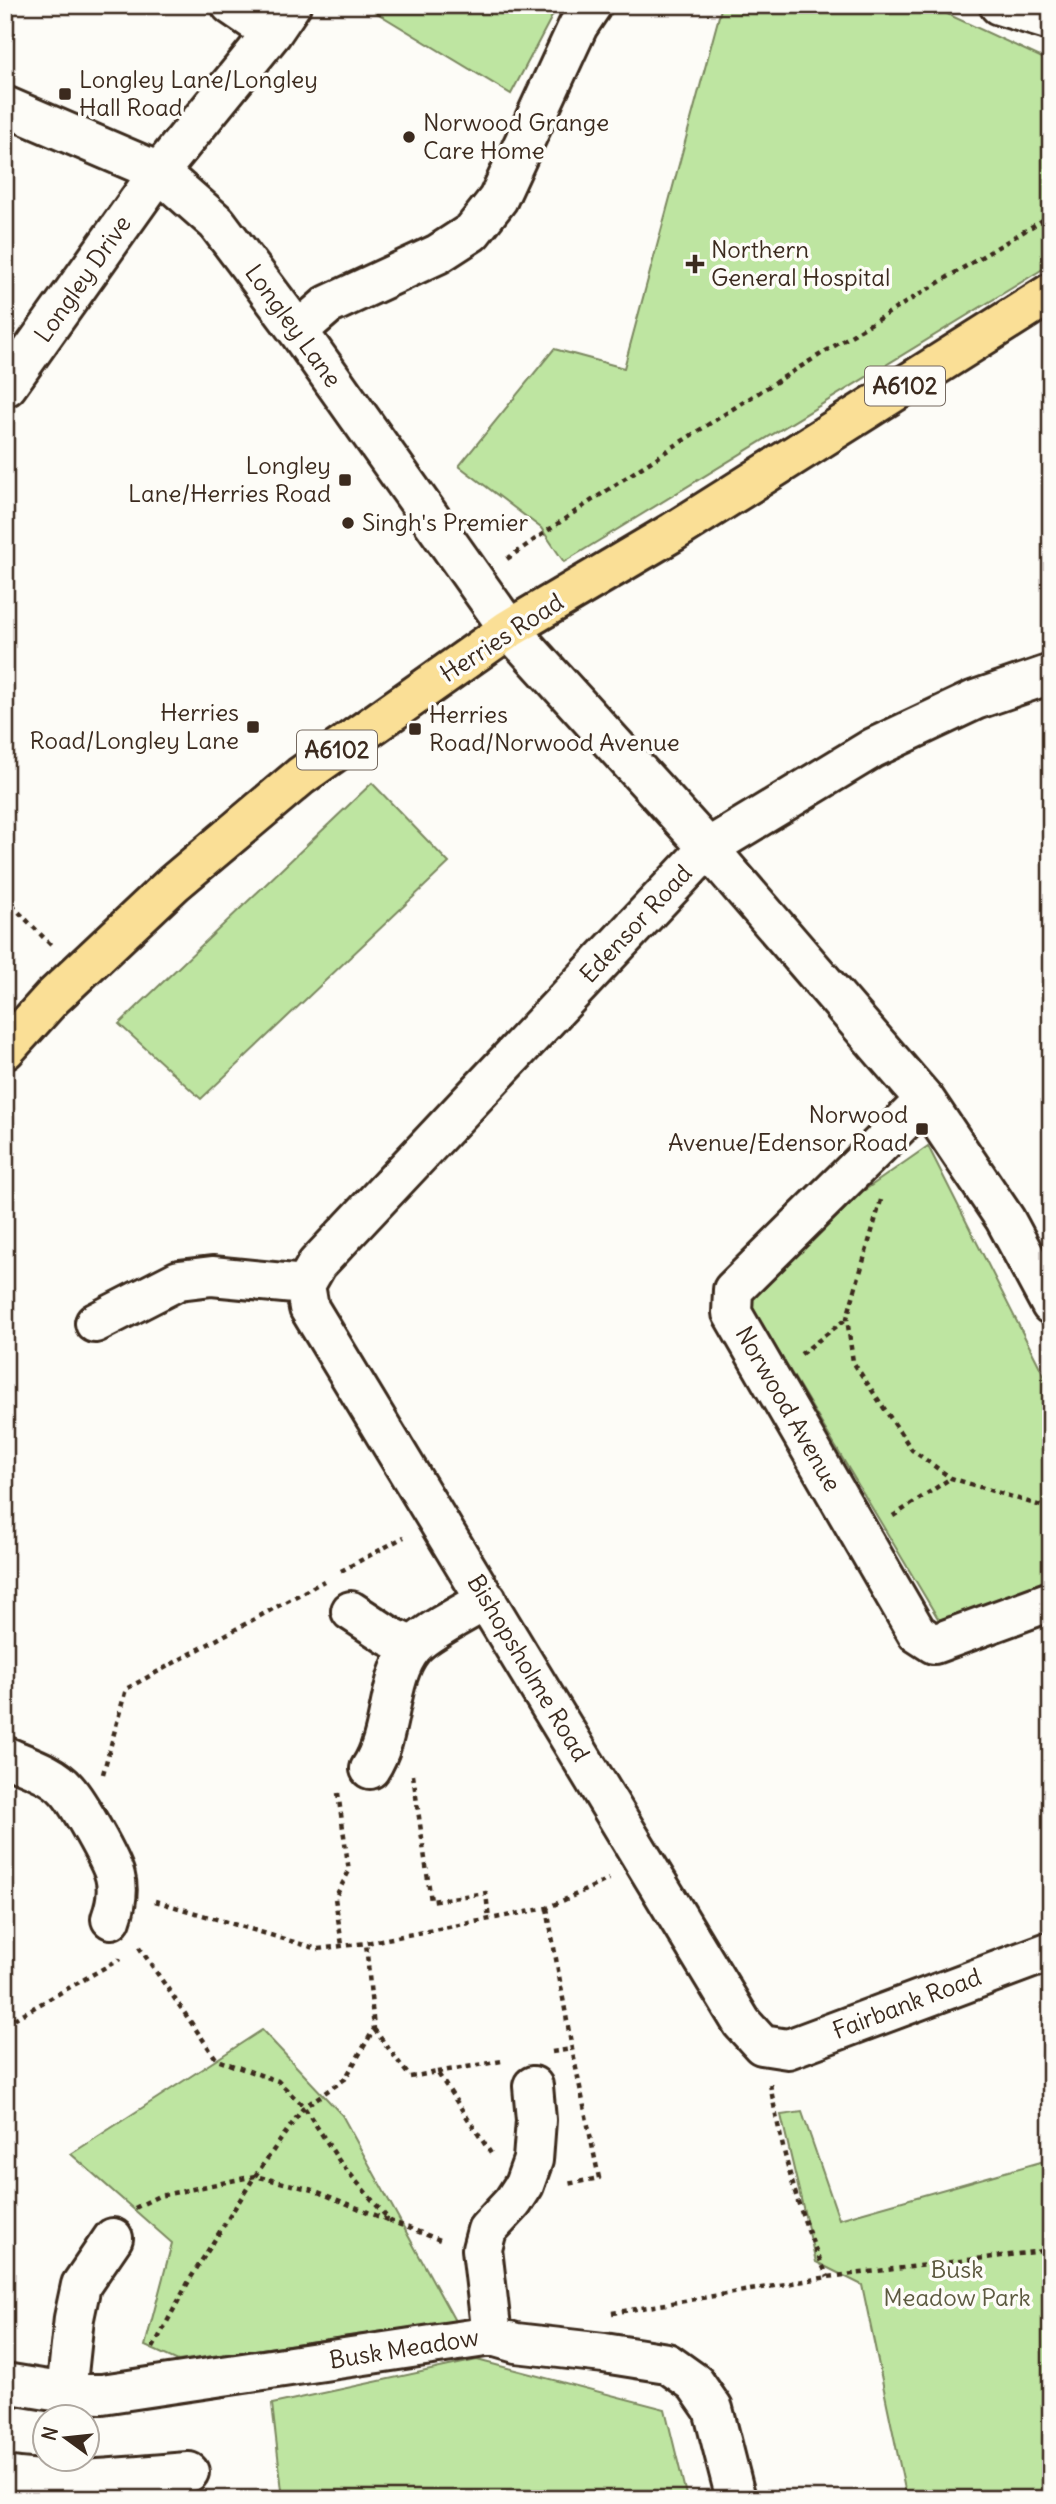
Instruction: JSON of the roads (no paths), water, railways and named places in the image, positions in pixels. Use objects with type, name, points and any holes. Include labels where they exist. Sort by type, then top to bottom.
[{"type":"main road","name":"Herries Road","points":[[5,1050],[52,998],[174,883],[301,776],[509,629],[673,532],[1051,293]]},
{"type":"street","points":[[231,5],[281,19]]},
{"type":"street","points":[[298,331],[328,305],[438,254],[472,232],[498,199],[578,26],[592,5]]},
{"type":"street","points":[[999,5],[1051,21]]},
{"type":"street","name":"Longley Drive","points":[[7,386],[159,172],[281,19]]},
{"type":"street","name":"Longley Lane","points":[[5,106],[159,172],[216,223],[298,331],[509,629]]},
{"type":"street","points":[[509,629],[708,848],[925,1100],[1005,1219],[1051,1305]]},
{"type":"street","name":"Edensor Road","points":[[305,1285],[317,1264],[708,848],[873,748],[975,700],[1051,674]]},
{"type":"street","name":"Norwood Avenue","points":[[925,1100],[733,1290],[732,1313],[918,1633],[934,1644],[1051,1601]]},
{"type":"street","points":[[95,1323],[179,1280],[212,1276],[305,1285]]},
{"type":"street","name":"Bishopsholme Road","points":[[305,1285],[309,1308],[742,2023],[762,2045]]},
{"type":"street","points":[[370,1769],[380,1754],[398,1675],[414,1647],[486,1600]]},
{"type":"street","points":[[351,1611],[390,1636],[414,1647]]},
{"type":"street","points":[[5,1756],[44,1773],[66,1788],[115,1876],[117,1900],[127,1927]]},
{"type":"street","name":"Fairbank Road","points":[[762,2045],[788,2049],[1051,1951]]},
{"type":"street","points":[[492,2336],[482,2249],[487,2230],[513,2202],[524,2185],[533,2160],[536,2120],[533,2085]]},
{"type":"street","points":[[66,2393],[74,2318],[81,2285],[113,2238]]},
{"type":"street","name":"Busk Meadow","points":[[5,2383],[66,2393],[102,2395],[492,2336],[516,2343],[604,2353],[667,2364],[695,2383],[713,2409],[736,2499]]},
{"type":"street","points":[[5,2476],[30,2480],[83,2479],[189,2472]]},
{"type":"place","name":"Longley Lane/Longley Hall Road","points":[[65,94]]},
{"type":"place","name":"Norwood Grange Care Home","points":[[409,137]]},
{"type":"place","name":"Northern General Hospital","points":[[695,264]]},
{"type":"place","name":"Longley Lane/Herries Road","points":[[345,480]]},
{"type":"place","name":"Singh's Premier","points":[[348,523]]},
{"type":"place","name":"Herries Road/Longley Lane","points":[[253,727]]},
{"type":"place","name":"Herries Road/Norwood Avenue","points":[[415,729]]},
{"type":"place","name":"Norwood Avenue/Edensor Road","points":[[922,1129]]},
{"type":"park label","name":"Busk Meadow Park","points":[[957,2284]]}]
